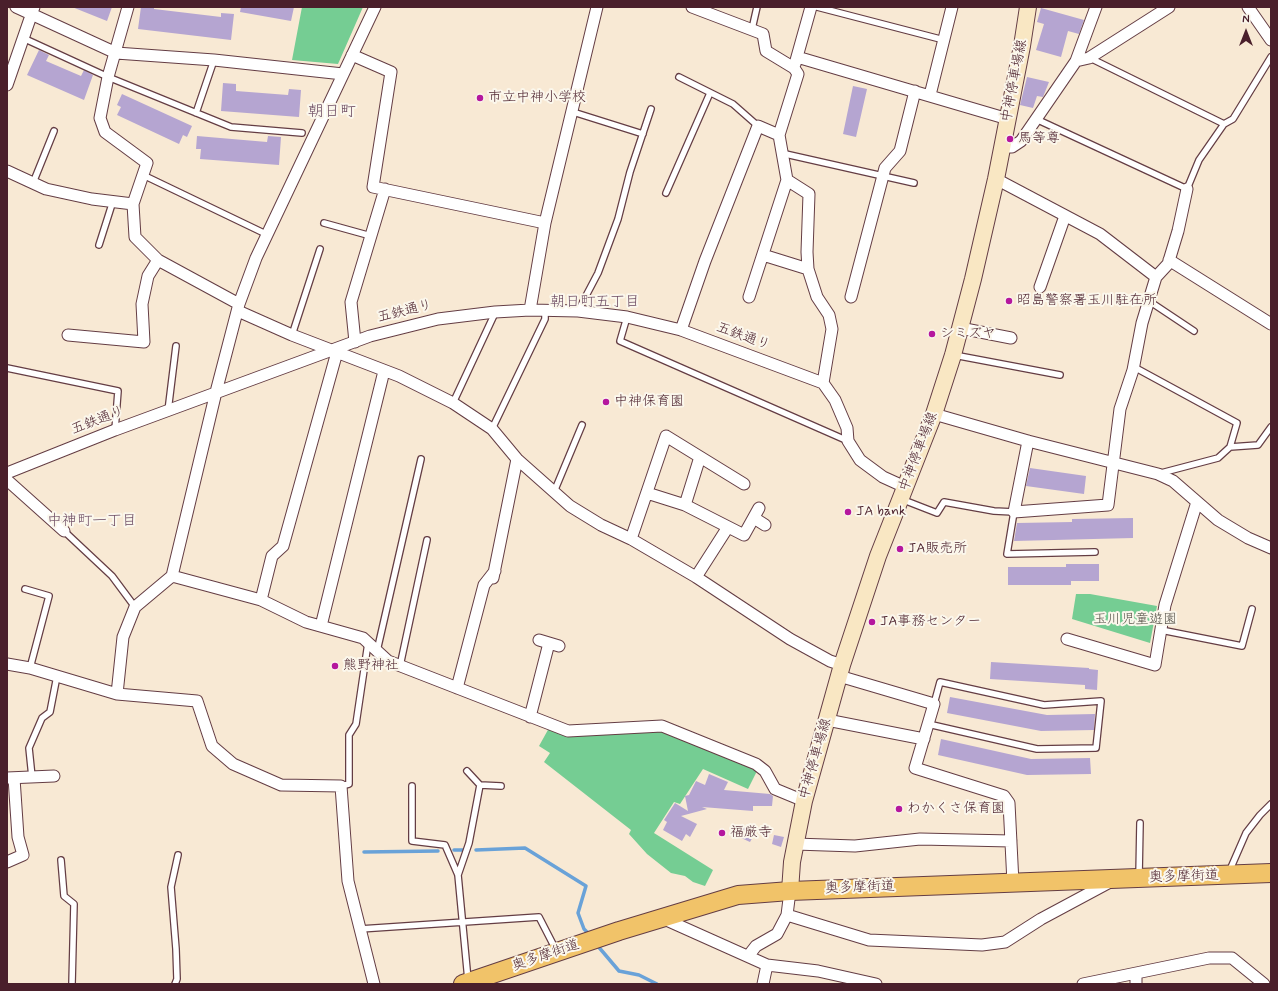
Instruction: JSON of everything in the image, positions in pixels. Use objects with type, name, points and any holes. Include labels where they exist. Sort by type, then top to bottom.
[{"type":"main road","name":"中神停車場線","points":[[790,891],[795,844],[804,801],[840,671],[873,570],[934,414],[953,355],[973,279],[996,179],[1028,7]]},
{"type":"main road","name":"奥多摩街道","points":[[466,983],[619,931],[738,895],[790,891],[1271,874]]},
{"type":"street","points":[[16,7],[33,11],[116,53],[214,60],[343,74]]},
{"type":"street","points":[[128,7],[108,77],[100,118],[105,132],[147,163],[133,204],[135,237],[158,260],[239,308],[292,335],[399,376],[453,403],[492,429],[517,459],[570,506],[601,525],[631,539],[696,577],[790,639],[830,661],[840,671],[934,704],[915,768],[1004,796],[1009,803],[1013,883]]},
{"type":"street","points":[[117,694],[123,637],[135,607],[172,576],[216,392],[239,308],[256,258],[375,7]]},
{"type":"street","points":[[530,310],[545,223],[573,112],[597,7]]},
{"type":"street","points":[[692,7],[706,10],[763,34],[766,51],[796,63],[915,91],[1008,119]]},
{"type":"street","points":[[749,297],[787,180],[779,135],[798,74],[796,63],[811,7]]},
{"type":"street","points":[[930,95],[952,7]]},
{"type":"street","points":[[1002,147],[1012,147],[1021,142],[1076,61],[1096,7]]},
{"type":"street","points":[[1076,61],[1089,58],[1169,7]]},
{"type":"street","points":[[1248,7],[1271,40]]},
{"type":"street","points":[[7,85],[33,11]]},
{"type":"street","points":[[352,55],[391,72],[373,187],[545,223]]},
{"type":"street","points":[[851,297],[882,177],[885,168],[900,152],[915,91]]},
{"type":"street","points":[[681,330],[705,261],[758,126],[779,135]]},
{"type":"street","points":[[7,171],[33,183],[67,194],[133,204]]},
{"type":"street","points":[[996,179],[1100,234],[1156,277]]},
{"type":"street","points":[[787,180],[809,194],[807,252],[808,269],[816,297],[829,315],[832,329],[824,383],[835,400],[847,428],[848,441],[860,460],[903,493]]},
{"type":"street","points":[[1028,441],[1014,512],[1108,505],[1120,409],[1133,366],[1156,277],[1169,260],[1178,231],[1187,189]]},
{"type":"street","points":[[355,342],[351,302],[385,190]]},
{"type":"street","points":[[1040,288],[1065,216]]},
{"type":"street","points":[[763,255],[808,269]]},
{"type":"street","points":[[68,335],[144,342],[142,304],[148,276],[158,260]]},
{"type":"street","points":[[1169,260],[1271,324]]},
{"type":"street","name":"五鉄通り","points":[[7,473],[115,430],[216,392],[335,351],[355,342],[438,319],[495,312],[530,310],[578,311],[627,317],[681,330],[824,383]]},
{"type":"street","points":[[960,328],[1011,338]]},
{"type":"street","points":[[261,600],[272,556],[283,546],[335,351]]},
{"type":"street","points":[[320,626],[384,371]]},
{"type":"street","points":[[934,414],[1028,441],[1158,474],[1173,481],[1218,520],[1248,538],[1271,548]]},
{"type":"street","points":[[631,539],[666,436],[744,484]]},
{"type":"street","points":[[685,505],[700,457]]},
{"type":"street","points":[[457,688],[484,585],[494,575],[517,459]]},
{"type":"street","points":[[7,480],[64,531]]},
{"type":"street","points":[[646,493],[685,505],[744,535],[756,513],[766,525]]},
{"type":"street","points":[[1067,640],[1155,665],[1165,605],[1197,502]]},
{"type":"street","points":[[696,577],[728,527]]},
{"type":"street","points":[[172,576],[261,600],[306,622],[363,638],[388,661],[568,731],[662,726],[756,764],[765,771],[776,788],[804,801]]},
{"type":"street","points":[[530,717],[549,643]]},
{"type":"street","points":[[7,664],[30,668],[117,694],[197,701],[212,746],[233,764],[281,785],[342,786],[348,881],[374,984]]},
{"type":"street","points":[[827,720],[924,739]]},
{"type":"street","points":[[7,862],[23,856],[18,837],[11,778],[54,776]]},
{"type":"street","points":[[795,844],[855,846],[920,839],[1011,840]]},
{"type":"street","points":[[787,915],[869,940],[982,945],[1005,942],[1041,919],[1116,879]]},
{"type":"street","points":[[749,955],[756,946],[778,934],[787,915],[790,891]]},
{"type":"street","points":[[662,918],[708,940],[749,955],[767,965],[818,971],[876,984]]},
{"type":"street","points":[[1082,984],[1136,979],[1208,958],[1232,958],[1258,982]]},
{"type":"street","points":[[763,984],[767,965]]},
{"type":"lane","points":[[752,29],[757,7]]},
{"type":"lane","points":[[817,7],[944,40]]},
{"type":"lane","points":[[23,38],[108,77],[231,128],[302,133]]},
{"type":"lane","points":[[1036,119],[1187,189],[1199,160],[1224,124],[1233,119],[1271,57]]},
{"type":"lane","points":[[1089,58],[1224,124]]},
{"type":"lane","points":[[196,113],[214,60]]},
{"type":"lane","points":[[679,77],[733,104],[758,126]]},
{"type":"lane","points":[[666,193],[710,93]]},
{"type":"lane","points":[[578,311],[598,273],[618,219],[651,109]]},
{"type":"lane","points":[[573,112],[643,134]]},
{"type":"lane","points":[[33,183],[54,131]]},
{"type":"lane","points":[[781,153],[914,183]]},
{"type":"lane","points":[[143,175],[268,235]]},
{"type":"lane","points":[[99,245],[113,201]]},
{"type":"lane","points":[[324,223],[371,236]]},
{"type":"lane","points":[[292,335],[320,249]]},
{"type":"lane","points":[[1149,302],[1194,331]]},
{"type":"lane","points":[[492,429],[545,319],[545,310]]},
{"type":"lane","points":[[453,403],[495,312]]},
{"type":"lane","points":[[627,317],[620,341],[848,441]]},
{"type":"lane","points":[[168,411],[176,346]]},
{"type":"lane","points":[[953,355],[1060,375]]},
{"type":"lane","points":[[1133,366],[1237,422],[1230,447],[1218,458],[1158,474]]},
{"type":"lane","points":[[7,368],[118,391],[115,430]]},
{"type":"lane","points":[[554,492],[582,425]]},
{"type":"lane","points":[[1230,447],[1258,445],[1271,427]]},
{"type":"lane","points":[[377,651],[421,459]]},
{"type":"lane","points":[[903,493],[937,513],[944,502],[994,511],[1014,512],[1007,554],[1094,552]]},
{"type":"lane","points":[[64,531],[112,576],[135,607]]},
{"type":"lane","points":[[400,666],[427,540]]},
{"type":"lane","points":[[25,589],[49,596],[30,668]]},
{"type":"lane","points":[[1161,630],[1242,646],[1252,609]]},
{"type":"lane","points":[[342,786],[349,784],[349,735],[356,724],[368,643]]},
{"type":"lane","points":[[32,777],[29,748],[42,718],[50,712],[58,676]]},
{"type":"lane","points":[[928,724],[1036,749],[1096,748],[1101,701],[1044,705],[940,682],[934,704]]},
{"type":"lane","points":[[467,771],[480,785],[501,786]]},
{"type":"lane","points":[[458,875],[469,843],[480,785]]},
{"type":"lane","points":[[412,786],[412,842],[446,846],[458,875],[463,922],[466,983]]},
{"type":"lane","points":[[1227,876],[1246,833],[1271,804]]},
{"type":"lane","points":[[1139,878],[1140,823]]},
{"type":"lane","points":[[175,984],[176,949],[172,887],[178,855]]},
{"type":"lane","points":[[61,860],[64,896],[74,904],[72,984]]},
{"type":"lane","points":[[360,929],[538,917],[557,953]]},
{"type":"green space","points":[[302,7],[363,7],[338,64],[292,60]]},
{"type":"green space","name":"玉川児童遊園","points":[[1076,594],[1090,594],[1157,606],[1150,643],[1072,619]]},
{"type":"green space","points":[[549,728],[663,730],[748,765],[757,771],[748,789],[703,769],[680,804],[674,802],[654,833],[713,870],[705,886],[693,882],[685,876],[671,873],[647,854],[629,834],[631,830],[544,762],[550,753],[539,746]]},
{"type":"building","points":[[72,7],[112,7],[107,21]]},
{"type":"building","points":[[141,7],[154,7],[154,9],[221,17],[221,13],[234,14],[231,40],[138,29]]},
{"type":"building","points":[[241,7],[294,7],[291,21],[240,12]]},
{"type":"building","points":[[1041,8],[1084,20],[1079,34],[1068,31],[1061,57],[1036,50],[1044,24],[1037,22]]},
{"type":"building","points":[[39,50],[49,55],[46,61],[81,76],[84,70],[93,75],[84,100],[27,75]]},
{"type":"building","points":[[1027,77],[1049,82],[1043,97],[1037,96],[1033,108],[1020,105]]},
{"type":"building","points":[[223,83],[236,84],[236,91],[288,95],[289,89],[301,90],[299,117],[221,111]]},
{"type":"building","points":[[853,86],[867,89],[856,137],[843,134]]},
{"type":"building","points":[[122,94],[192,126],[187,137],[183,135],[179,144],[117,115],[121,107],[117,105]]},
{"type":"building","points":[[197,136],[267,142],[268,136],[281,137],[279,165],[200,159],[201,149],[196,149]]},
{"type":"building","points":[[1030,468],[1086,476],[1084,494],[1026,486]]},
{"type":"building","points":[[1133,518],[1133,538],[1014,541],[1017,523],[1072,522],[1072,519]]},
{"type":"building","points":[[1066,564],[1099,564],[1099,581],[1071,581],[1071,585],[1008,585],[1008,567],[1066,567]]},
{"type":"building","points":[[991,662],[1089,668],[1098,670],[1097,690],[1085,689],[1085,685],[990,679]]},
{"type":"building","points":[[950,697],[1047,715],[1095,714],[1094,730],[1041,731],[947,713]]},
{"type":"building","points":[[941,739],[1031,759],[1090,758],[1091,774],[1027,775],[938,755]]},
{"type":"building","points":[[709,774],[728,782],[724,790],[770,794],[773,796],[772,806],[753,806],[753,811],[702,807],[707,809],[681,816],[697,824],[690,837],[686,834],[682,841],[663,830],[667,822],[664,820],[675,803],[688,811],[685,796],[689,795],[696,781],[705,785]]},
{"type":"building","points":[[744,827],[755,833],[750,842],[739,837]]},
{"type":"building","points":[[774,835],[784,837],[781,847],[772,844]]},
{"type":"waterway","points":[[476,850],[525,848],[586,886],[578,913],[584,929],[590,935]]},
{"type":"waterway","points":[[454,850],[463,850]]},
{"type":"waterway","points":[[364,852],[438,851]]},
{"type":"waterway","points":[[597,945],[619,971],[639,975],[657,984]]},
{"type":"place","name":"市立中神小学校","points":[[480,98]]},
{"type":"place","name":"馬等尊","points":[[1010,139]]},
{"type":"place","name":"昭島警察署玉川駐在所","points":[[1009,301]]},
{"type":"place","name":"シミズヤ","points":[[932,334]]},
{"type":"place","name":"中神保育園","points":[[606,402]]},
{"type":"place","name":"JA bank","points":[[848,512]]},
{"type":"place","name":"JA販売所","points":[[900,549]]},
{"type":"place","name":"JA事務センター","points":[[872,622]]},
{"type":"place","name":"熊野神社","points":[[335,666]]},
{"type":"place","name":"わかくさ保育園","points":[[899,809]]},
{"type":"place","name":"福厳寺","points":[[722,833]]},
{"type":"district","name":"朝日町","points":[[332,113]]},
{"type":"district","name":"朝日町五丁目","points":[[595,303]]},
{"type":"district","name":"中神町一丁目","points":[[92,522]]}]
